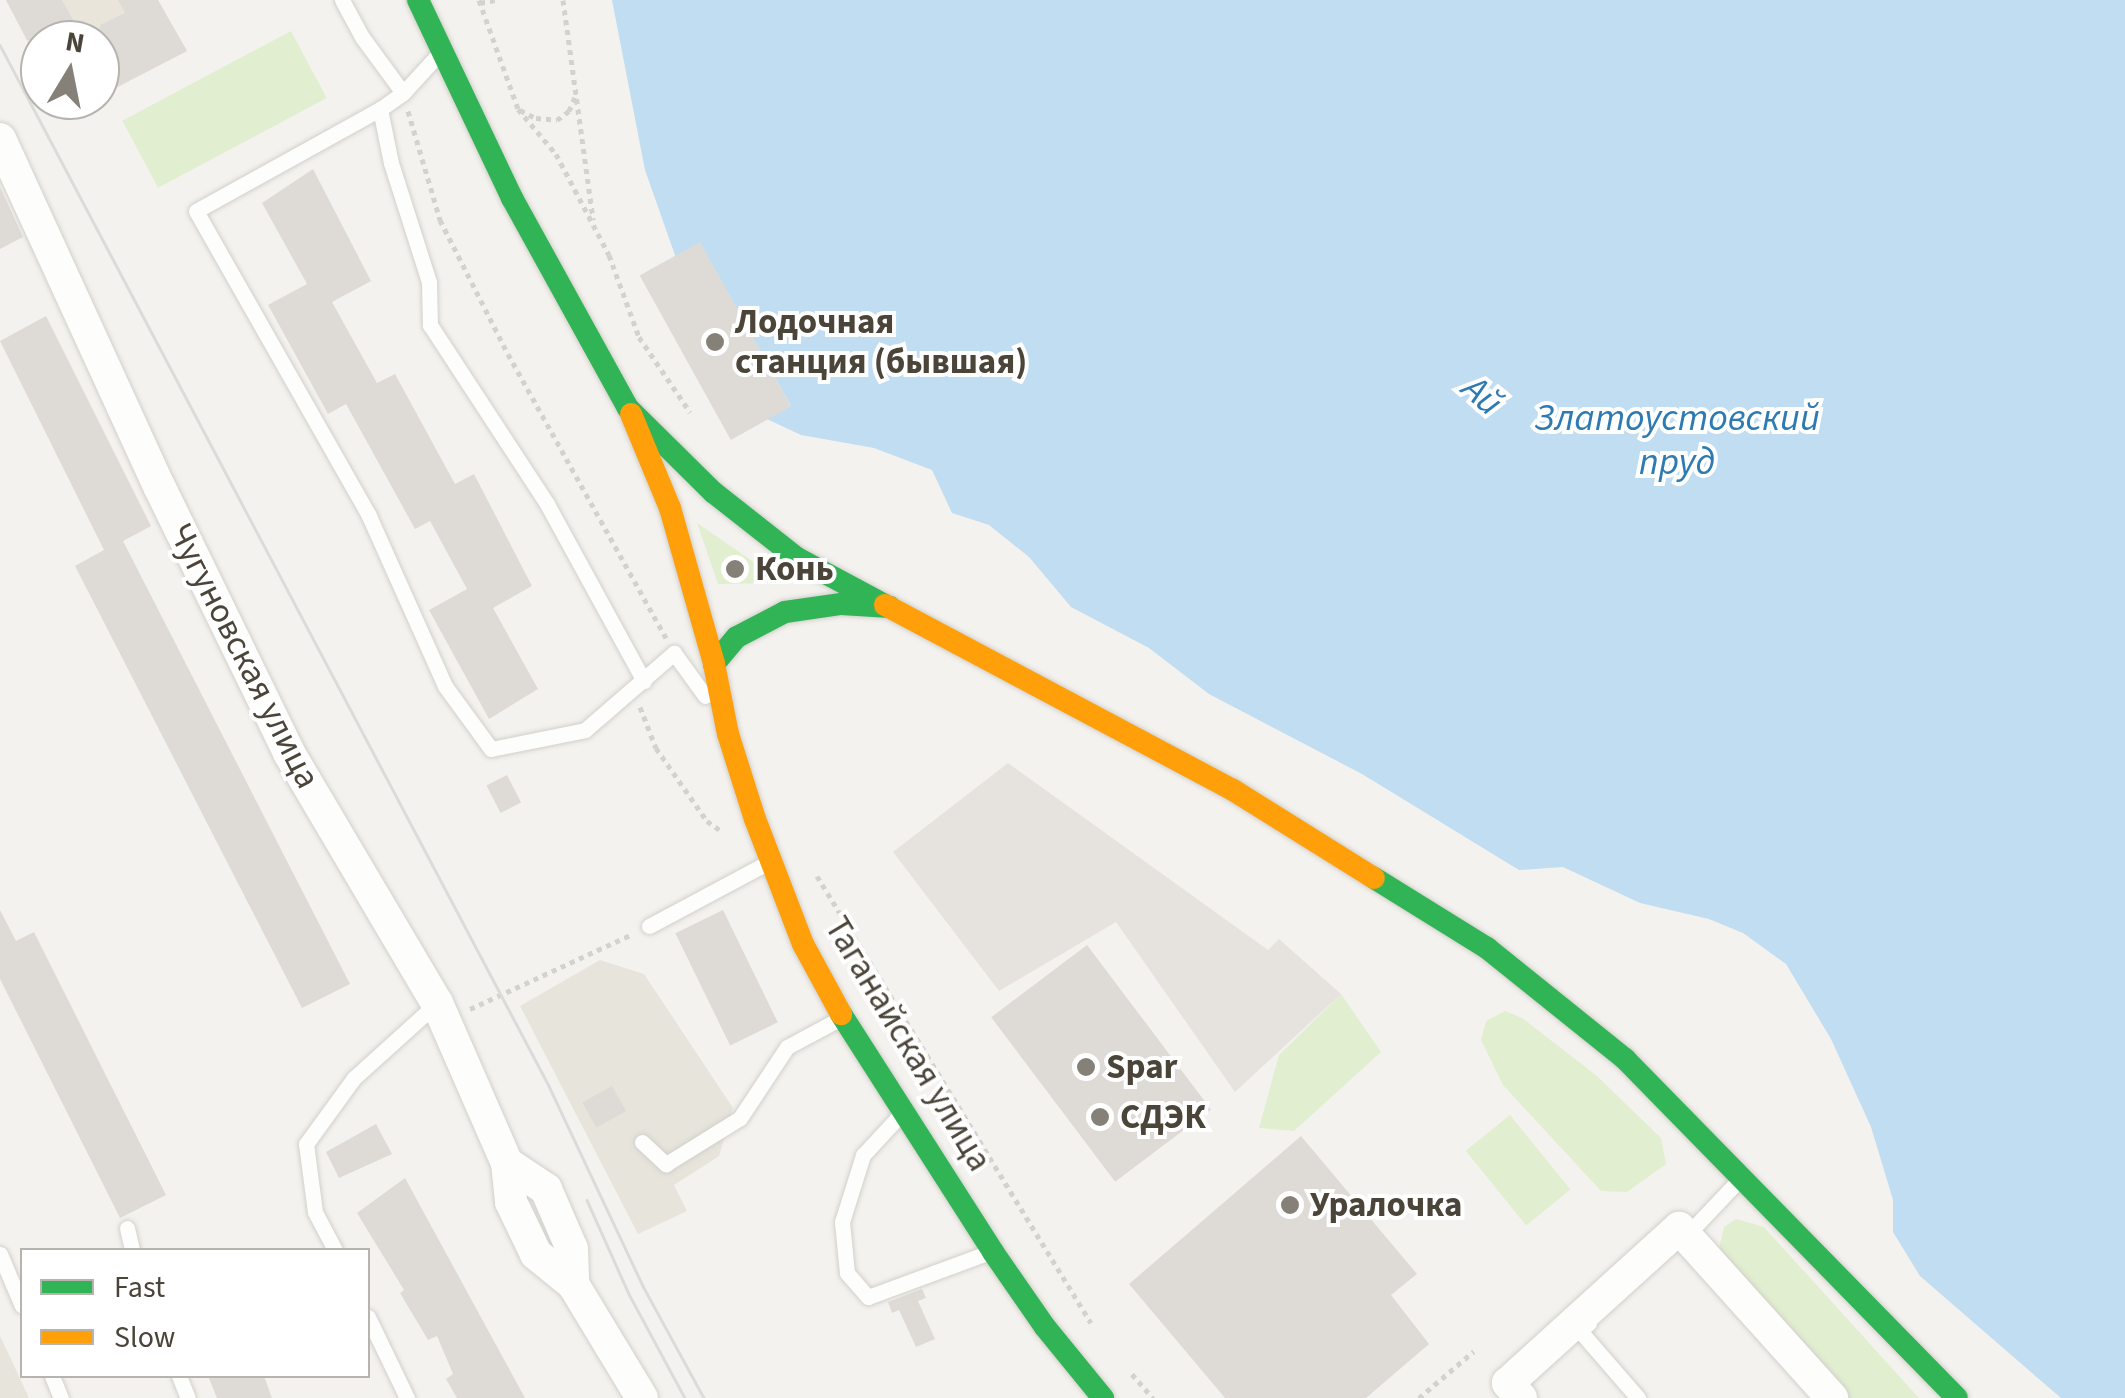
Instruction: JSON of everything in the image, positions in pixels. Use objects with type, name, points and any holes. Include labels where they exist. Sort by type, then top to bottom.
[{"type":"main road","points":[[418,0],[512,198],[628,408],[713,492],[797,558],[1233,790],[1487,948],[1624,1058],[1957,1398]]},
{"type":"main road","name":"Таганайская улица","points":[[628,408],[670,508],[714,664],[728,734],[803,944],[842,1016],[992,1252],[1045,1328],[1103,1398]]},
{"type":"main road","points":[[714,664],[738,637],[785,612],[841,604],[890,606]]},
{"type":"street","name":"Чугуновская улица","points":[[0,139],[160,488],[289,752],[441,1012],[507,1162],[546,1189],[572,1249],[573,1284],[642,1398]]},
{"type":"street","points":[[1521,1398],[1508,1383],[1679,1228],[1832,1398]]},
{"type":"lane","points":[[342,0],[404,93]]},
{"type":"lane","points":[[442,52],[404,93],[380,110],[196,211],[369,516],[444,686],[491,749],[585,730],[674,653],[728,734]]},
{"type":"lane","points":[[380,110],[390,163],[429,282],[430,326],[546,504],[639,686]]},
{"type":"lane","points":[[649,926],[771,861]]},
{"type":"lane","points":[[333,1248],[316,1212],[306,1144],[354,1078],[441,1012]]},
{"type":"lane","points":[[642,1142],[666,1164],[740,1118],[787,1048],[842,1016]]},
{"type":"lane","points":[[904,1111],[863,1155],[842,1222],[846,1274],[868,1297],[992,1252]]},
{"type":"lane","points":[[1638,1398],[1580,1332],[1686,1236],[1743,1176]]},
{"type":"lane","points":[[127,1228],[132,1248]]},
{"type":"lane","points":[[0,1254],[20,1301]]},
{"type":"lane","points":[[370,1321],[407,1398]]},
{"type":"path","points":[[496,0],[480,2],[518,109],[556,154],[594,228],[639,337],[700,427]]},
{"type":"path","points":[[563,0],[594,228]]},
{"type":"path","points":[[404,93],[440,220],[508,354],[674,653]]},
{"type":"path","points":[[518,109],[536,118],[556,120],[569,111],[576,95]]},
{"type":"path","points":[[639,686],[656,748],[707,821],[723,831]]},
{"type":"path","points":[[817,875],[1098,1336]]},
{"type":"path","points":[[441,1012],[649,926]]},
{"type":"path","points":[[1419,1398],[1474,1351]]},
{"type":"path","points":[[1120,1360],[1153,1398]]},
{"type":"shaded area","points":[[6,0],[158,0],[187,51],[120,86],[120,20],[20,20],[20,27]]},
{"type":"shaded area","points":[[1008,763],[1268,950],[1279,939],[1341,994],[1235,1092],[1116,922],[999,991],[893,852]]},
{"type":"shaded area","points":[[600,960],[644,974],[733,1108],[719,1156],[674,1185],[687,1211],[638,1234],[520,1006]]},
{"type":"shaded area","points":[[0,1336],[11,1359],[29,1398],[0,1398]]},
{"type":"green space","points":[[291,31],[327,98],[158,188],[122,121]]},
{"type":"green space","points":[[697,523],[732,547],[783,583],[718,584]]},
{"type":"green space","points":[[1341,994],[1381,1052],[1294,1131],[1259,1128],[1279,1055]]},
{"type":"green space","points":[[1505,1011],[1522,1018],[1597,1076],[1661,1138],[1666,1164],[1627,1192],[1601,1191],[1503,1085],[1481,1040],[1486,1021]]},
{"type":"green space","points":[[1510,1115],[1570,1190],[1526,1225],[1466,1151]]},
{"type":"green space","points":[[1736,1219],[1764,1227],[1919,1398],[1846,1398],[1719,1249],[1724,1227]]},
{"type":"water","name":"Златоустовский пруд","points":[[612,0],[2125,0],[2125,1398],[2061,1398],[1920,1276],[1893,1232],[1893,1200],[1871,1127],[1831,1039],[1786,964],[1743,933],[1709,919],[1640,903],[1563,867],[1519,870],[1362,774],[1209,694],[1149,648],[1071,607],[1029,557],[989,525],[952,513],[932,470],[874,448],[801,435],[767,419],[791,406],[700,243],[676,258],[645,170]]},
{"type":"building","points":[[6,0],[62,0],[73,20],[20,20],[20,27]]},
{"type":"building","points":[[118,0],[158,0],[187,51],[120,86],[120,20],[110,20],[125,13]]},
{"type":"building","points":[[313,169],[371,281],[332,302],[377,383],[395,374],[455,484],[474,474],[532,586],[493,608],[538,689],[489,719],[429,610],[467,589],[430,521],[415,529],[346,404],[328,414],[268,305],[307,284],[262,203]]},
{"type":"building","points":[[0,187],[23,237],[0,249]]},
{"type":"building","name":"Лодочная станция (бывшая)","points":[[700,242],[791,406],[731,440],[640,275]]},
{"type":"building","points":[[46,316],[151,526],[123,541],[350,984],[302,1008],[75,566],[104,550],[0,341]]},
{"type":"building","points":[[507,775],[521,803],[501,813],[487,785]]},
{"type":"building","points":[[0,910],[16,941],[34,932],[166,1195],[120,1218],[0,979]]},
{"type":"building","points":[[723,910],[778,1022],[730,1046],[675,933]]},
{"type":"building","points":[[1087,945],[1211,1110],[1115,1182],[991,1017]]},
{"type":"building","points":[[612,1086],[626,1111],[596,1128],[582,1102]]},
{"type":"building","points":[[376,1124],[392,1154],[339,1178],[326,1152]]},
{"type":"building","name":"Уралочка","points":[[1301,1136],[1417,1274],[1391,1295],[1429,1344],[1366,1398],[1225,1398],[1129,1284]]},
{"type":"building","points":[[405,1178],[525,1398],[457,1398],[446,1379],[453,1374],[437,1336],[428,1340],[400,1293],[404,1290],[357,1213]]},
{"type":"building","points":[[922,1289],[926,1298],[918,1301],[935,1339],[916,1347],[899,1310],[892,1313],[888,1302]]},
{"type":"building","points":[[209,1378],[265,1378],[272,1398],[217,1398]]},
{"type":"tram line","points":[[0,45],[549,1086],[643,1286],[704,1398]]},
{"type":"tram line","points":[[587,1200],[629,1294],[685,1398]]},
{"type":"traffic: fast","points":[[418,0],[512,198],[628,408],[713,492],[797,558],[885,605]]},
{"type":"traffic: fast","points":[[714,664],[737,637],[785,612],[841,604],[890,607]]},
{"type":"traffic: fast","points":[[1374,878],[1487,948],[1625,1059],[1957,1398]]},
{"type":"traffic: fast","points":[[841,1014],[993,1252],[1045,1327],[1103,1398]]},
{"type":"traffic: slow","points":[[631,414],[670,508],[714,664],[728,734],[755,819],[803,944],[841,1014]]},
{"type":"traffic: slow","points":[[885,605],[1233,790],[1374,878]]},
{"type":"place","name":"Лодочная станция (бывшая)","points":[[715,342]]},
{"type":"place","name":"Конь","points":[[735,569]]},
{"type":"place","name":"Spar","points":[[1086,1067]]},
{"type":"place","name":"СДЭК","points":[[1100,1117]]},
{"type":"place","name":"Уралочка","points":[[1290,1205]]},
{"type":"water label","name":"Ай","points":[[1482,396]]}]
